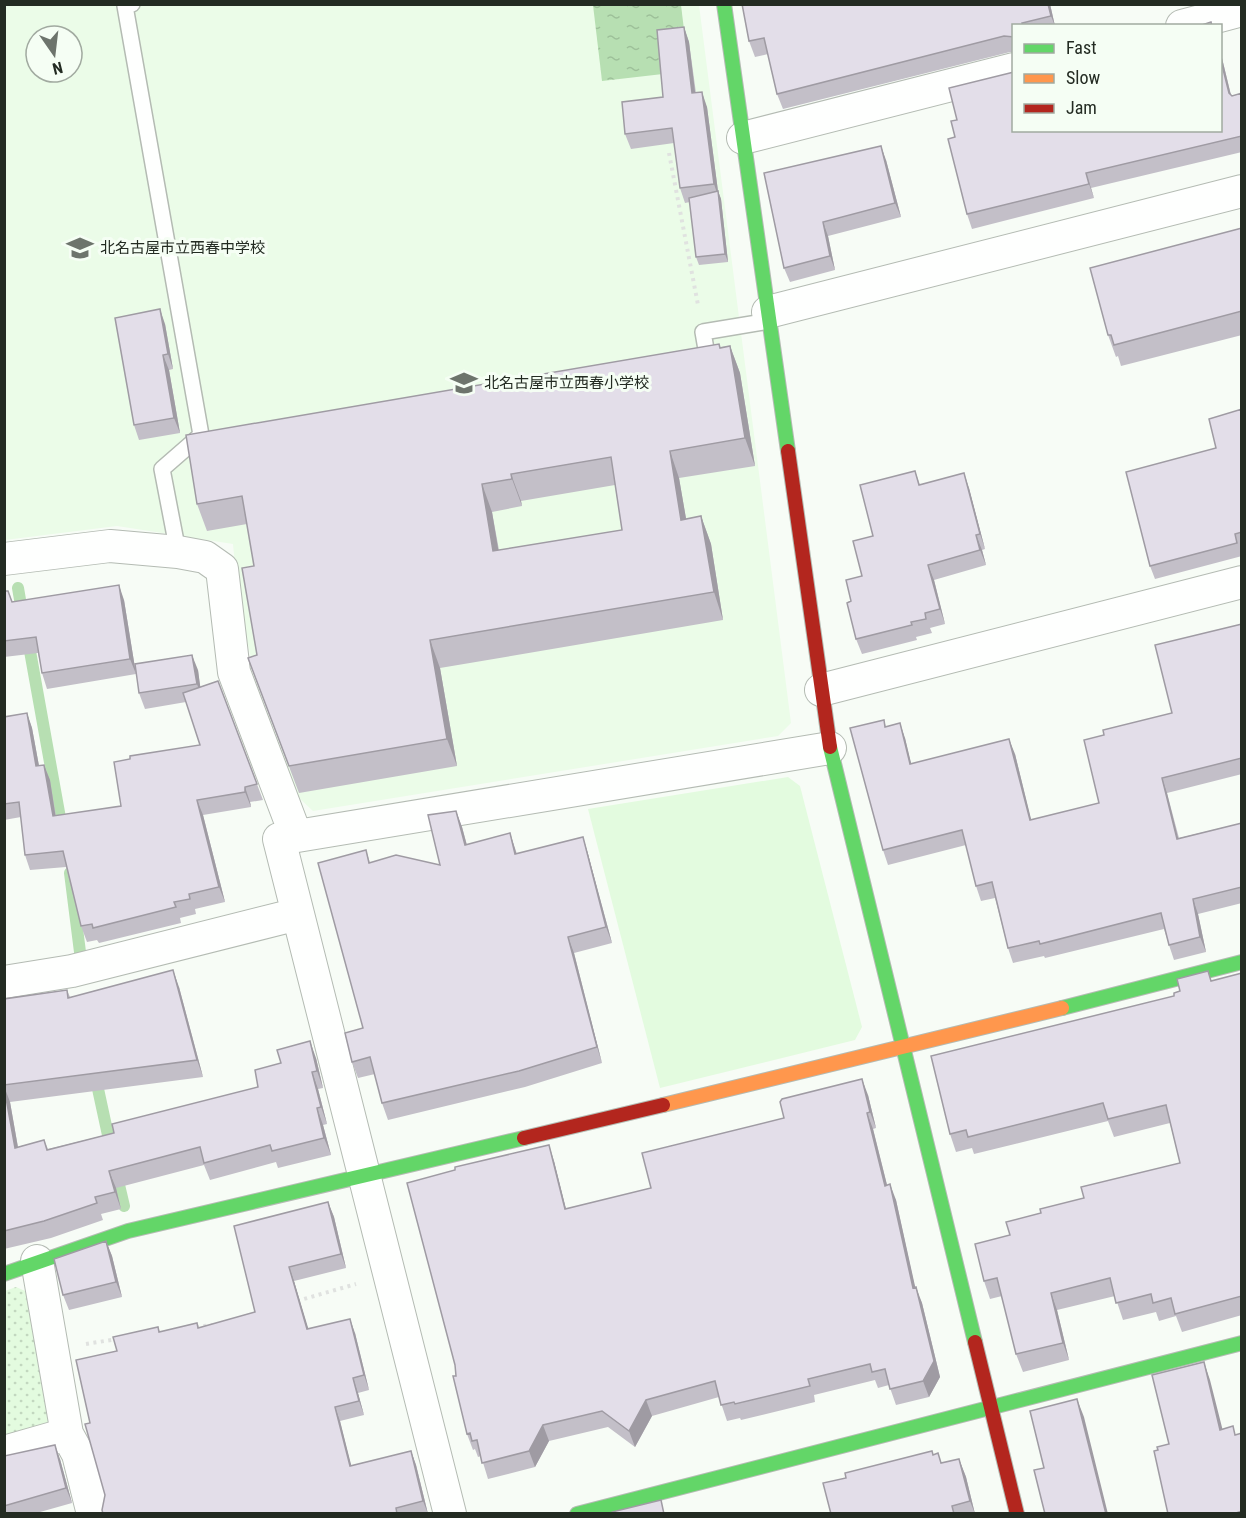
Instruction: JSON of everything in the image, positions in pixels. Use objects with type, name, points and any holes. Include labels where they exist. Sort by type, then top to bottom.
[{"type":"street","points":[[724,4],[830,748],[1017,1514]]},
{"type":"street","points":[[1190,24],[1242,10]]},
{"type":"street","points":[[743,138],[1012,70]]},
{"type":"street","points":[[768,317],[1242,190]]},
{"type":"street","points":[[4,559],[110,546],[178,552],[205,557],[222,569],[234,672],[296,836]]},
{"type":"street","points":[[821,690],[1242,582]]},
{"type":"street","points":[[450,1514],[279,839],[830,748]]},
{"type":"street","points":[[4,982],[72,971],[298,914]]},
{"type":"street","points":[[4,1274],[128,1231],[903,1049],[1242,962]]},
{"type":"street","points":[[37,1262],[67,1434],[78,1454],[93,1514]]},
{"type":"street","points":[[577,1514],[1242,1343]]},
{"type":"street","points":[[4,1452],[67,1434]]},
{"type":"lane","points":[[132,4],[125,6],[207,434],[162,469],[178,552]]},
{"type":"lane","points":[[683,358],[706,355],[703,332],[768,317]]},
{"type":"path","points":[[669,153],[703,332]]},
{"type":"path","points":[[288,1304],[389,1274]]},
{"type":"path","points":[[187,1329],[220,1323]]},
{"type":"path","points":[[53,1349],[120,1339]]},
{"type":"shaded area","name":"北名古屋市立西春小学校","points":[[4,5],[699,5],[791,723],[778,736],[313,811],[298,797],[253,666],[239,607],[233,544],[117,526],[5,540]]},
{"type":"shaded area","points":[[788,777],[800,786],[862,1027],[855,1040],[660,1088],[588,809]]},
{"type":"shaded area","points":[[16,1287],[32,1294],[53,1416],[45,1430],[5,1442],[5,1291]]},
{"type":"water","points":[[593,5],[681,5],[689,71],[602,81]]},
{"type":"building","points":[[742,4],[1048,4],[1051,16],[1022,24],[1012,24],[1012,37],[1004,36],[777,94],[764,38],[749,41]]},
{"type":"building","points":[[684,27],[692,93],[702,92],[714,184],[680,188],[672,128],[625,134],[622,102],[663,97],[657,30]]},
{"type":"building","points":[[1222,65],[1229,93],[1232,96],[1242,93],[1242,136],[1086,173],[1089,184],[967,214],[948,139],[955,137],[951,121],[957,120],[949,88],[1012,72],[1012,132],[1222,132]]},
{"type":"building","points":[[881,146],[895,203],[823,222],[830,256],[784,268],[764,173]]},
{"type":"building","points":[[718,191],[725,254],[696,257],[689,198]]},
{"type":"building","points":[[1242,228],[1242,311],[1114,345],[1111,335],[1108,335],[1090,268]]},
{"type":"building","points":[[160,309],[168,354],[163,355],[174,418],[134,425],[115,318]]},
{"type":"building","points":[[719,344],[720,348],[730,346],[745,438],[670,451],[681,520],[701,516],[714,592],[430,640],[447,739],[289,766],[248,658],[257,655],[242,568],[254,566],[242,496],[197,504],[186,435]],"holes":[[[611,457],[622,530],[493,551],[482,484],[512,479],[511,474]]]},
{"type":"building","points":[[1242,409],[1242,532],[1235,534],[1237,543],[1150,566],[1126,472],[1216,448],[1209,419]]},
{"type":"building","points":[[915,471],[919,485],[964,473],[980,534],[976,535],[980,550],[928,565],[940,609],[925,613],[926,619],[911,622],[912,625],[856,639],[847,603],[851,601],[846,580],[862,576],[853,541],[873,536],[860,485]]},
{"type":"building","points":[[119,585],[130,659],[42,673],[36,637],[4,641],[4,591],[8,591],[12,602]]},
{"type":"building","points":[[1242,624],[1242,758],[1162,778],[1177,839],[1242,823],[1242,887],[1193,899],[1200,937],[1169,945],[1161,913],[1040,944],[1039,941],[1008,948],[992,882],[976,886],[962,830],[883,850],[850,728],[884,720],[885,727],[900,723],[910,764],[1009,739],[1030,820],[1099,803],[1084,740],[1104,735],[1103,730],[1172,713],[1155,645]]},
{"type":"building","points":[[192,655],[197,684],[139,693],[135,664]]},
{"type":"building","points":[[218,681],[257,784],[245,787],[245,792],[197,800],[219,887],[189,894],[190,899],[174,902],[176,907],[93,928],[92,924],[81,926],[63,851],[25,855],[19,802],[4,804],[4,717],[27,713],[36,766],[44,765],[53,816],[121,806],[114,762],[130,759],[130,756],[200,745],[183,693]]},
{"type":"building","points":[[456,811],[465,845],[510,833],[515,854],[583,837],[606,927],[568,937],[597,1047],[519,1071],[382,1103],[370,1057],[352,1062],[345,1033],[363,1028],[318,863],[366,850],[369,863],[396,855],[440,865],[428,815]]},
{"type":"building","points":[[173,970],[197,1060],[4,1085],[4,999],[67,990],[68,998]]},
{"type":"building","points":[[1208,971],[1211,981],[1242,973],[1242,1296],[1175,1314],[1171,1298],[1153,1303],[1151,1294],[1116,1303],[1110,1278],[1051,1293],[1063,1343],[1016,1354],[997,1278],[984,1281],[975,1244],[1010,1235],[1006,1222],[1041,1213],[1040,1209],[1084,1198],[1081,1187],[1180,1163],[1166,1105],[1108,1119],[1103,1103],[968,1137],[966,1130],[950,1134],[931,1056],[1174,996],[1174,993],[1180,991],[1177,979]]},
{"type":"building","points":[[310,1041],[317,1071],[312,1072],[321,1107],[317,1108],[324,1138],[272,1151],[270,1145],[204,1163],[200,1147],[109,1171],[115,1192],[95,1197],[97,1203],[44,1221],[4,1231],[4,1087],[15,1148],[44,1140],[47,1150],[114,1133],[112,1124],[258,1087],[255,1070],[281,1063],[277,1050]]},
{"type":"building","points":[[862,1079],[870,1112],[867,1113],[885,1186],[890,1184],[913,1288],[916,1287],[934,1361],[923,1381],[890,1389],[885,1369],[872,1372],[870,1364],[808,1379],[810,1386],[735,1404],[734,1402],[721,1405],[715,1381],[646,1400],[629,1431],[602,1411],[543,1425],[529,1451],[482,1463],[477,1440],[472,1441],[470,1433],[467,1434],[453,1376],[456,1376],[455,1365],[407,1183],[455,1170],[455,1167],[549,1145],[565,1209],[651,1188],[642,1153],[784,1118],[780,1102],[782,1099]]},
{"type":"building","points":[[328,1202],[341,1254],[289,1267],[307,1329],[350,1319],[364,1375],[353,1378],[359,1401],[335,1407],[350,1466],[411,1451],[423,1501],[396,1508],[397,1514],[103,1514],[105,1495],[85,1424],[90,1423],[76,1360],[117,1351],[113,1337],[158,1327],[159,1332],[197,1323],[198,1328],[255,1312],[234,1226]]},
{"type":"building","points":[[106,1241],[116,1282],[63,1295],[54,1259]]},
{"type":"building","points":[[1204,1362],[1220,1430],[1233,1426],[1235,1435],[1242,1433],[1242,1511],[1233,1514],[1168,1514],[1154,1451],[1158,1450],[1157,1447],[1169,1444],[1152,1375]]},
{"type":"building","points":[[1077,1399],[1106,1514],[1045,1514],[1034,1470],[1044,1468],[1030,1411]]},
{"type":"building","points":[[55,1445],[66,1488],[4,1506],[4,1456]]},
{"type":"building","points":[[932,1451],[933,1455],[938,1453],[941,1463],[959,1459],[970,1501],[952,1506],[954,1514],[831,1514],[823,1483],[846,1478],[845,1473]]},
{"type":"building","points":[[661,1500],[664,1514],[612,1514],[612,1512]]},
{"type":"waterway","points":[[18,588],[23,617]]},
{"type":"waterway","points":[[28,640],[62,829]]},
{"type":"waterway","points":[[70,873],[80,952]]},
{"type":"waterway","points":[[95,1075],[111,1149]]},
{"type":"waterway","points":[[116,1172],[124,1206]]},
{"type":"traffic: fast","points":[[724,4],[788,451]]},
{"type":"traffic: fast","points":[[830,747],[975,1342]]},
{"type":"traffic: fast","points":[[1062,1008],[1242,962]]},
{"type":"traffic: fast","points":[[4,1274],[128,1231],[524,1138]]},
{"type":"traffic: fast","points":[[577,1514],[1242,1343]]},
{"type":"traffic: slow","points":[[663,1105],[1062,1008]]},
{"type":"traffic: jam","points":[[788,451],[830,747]]},
{"type":"traffic: jam","points":[[524,1138],[663,1105]]},
{"type":"traffic: jam","points":[[975,1342],[1017,1514]]},
{"type":"place","name":"北名古屋市立西春中学校","points":[[80,248]]},
{"type":"place","name":"北名古屋市立西春小学校","points":[[464,383]]}]
